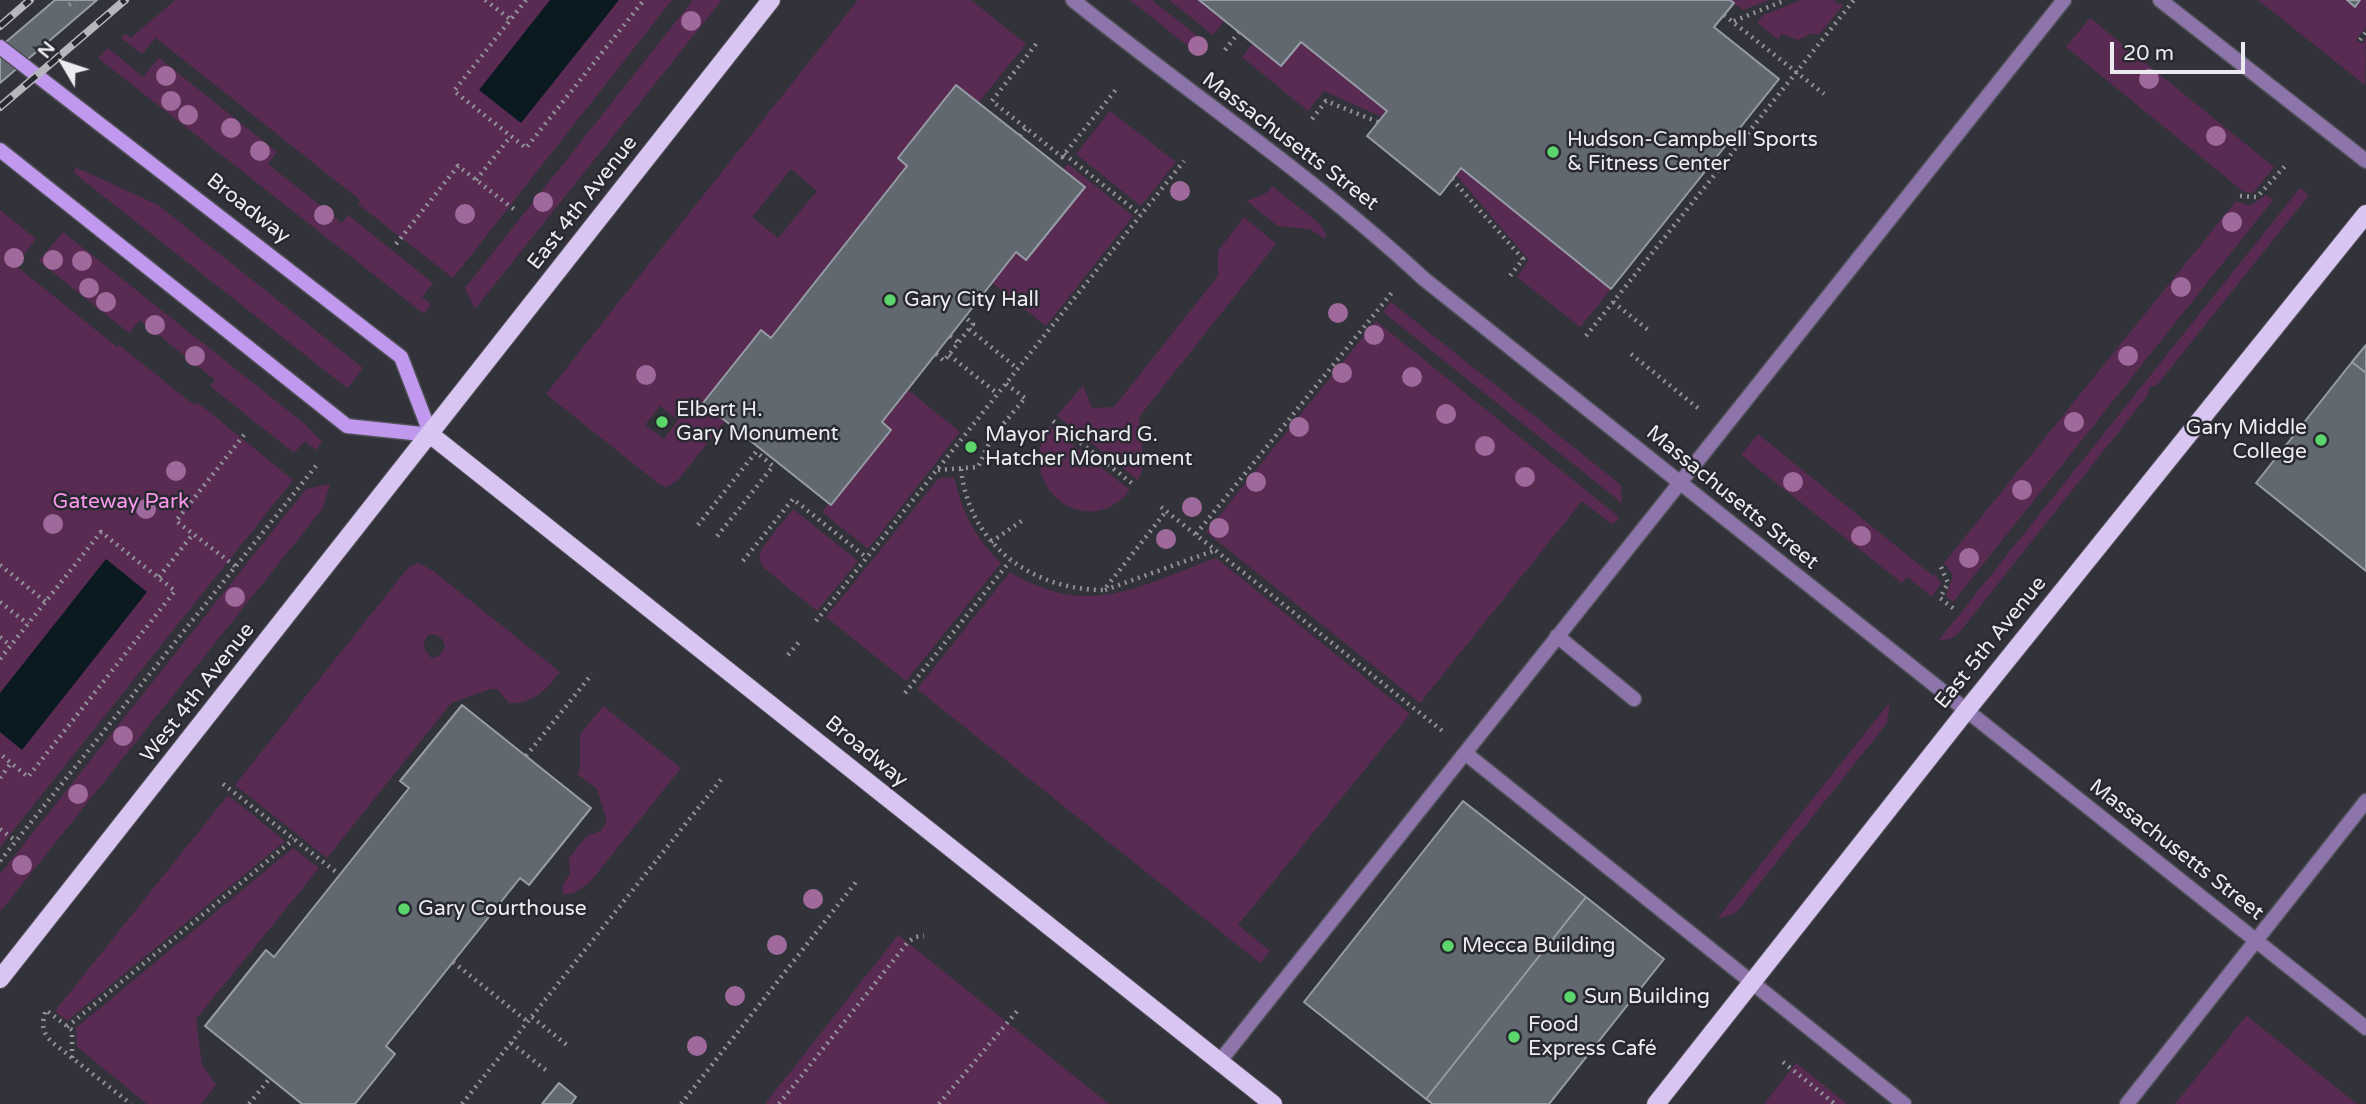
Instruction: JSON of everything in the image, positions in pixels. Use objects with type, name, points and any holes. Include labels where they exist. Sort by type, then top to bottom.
[{"type":"main road","name":"East 4th Avenue","points":[[431,435],[771,0]]},
{"type":"main road","name":"Broadway","points":[[0,47],[401,357],[431,435],[1273,1104]]},
{"type":"main road","points":[[0,150],[347,426],[431,435]]},
{"type":"main road","name":"East 5th Avenue","points":[[1656,1104],[1966,711],[2366,214]]},
{"type":"main road","name":"West 4th Avenue","points":[[0,979],[431,435]]},
{"type":"street","name":"Massachusetts Street","points":[[1073,0],[1176,82],[1257,138],[1679,482],[2366,1028]]},
{"type":"street","points":[[1220,1060],[2064,0]]},
{"type":"street","points":[[2160,0],[2366,161]]},
{"type":"street","points":[[1557,636],[1634,699]]},
{"type":"street","points":[[1465,753],[1904,1104]]},
{"type":"street","points":[[2127,1104],[2366,802]]},
{"type":"path","points":[[69,5],[75,0]]},
{"type":"path","points":[[485,0],[510,19]]},
{"type":"path","points":[[526,0],[454,91],[526,148],[644,0]]},
{"type":"path","points":[[1733,21],[1786,0]]},
{"type":"path","points":[[1586,336],[1854,0]]},
{"type":"path","points":[[1724,15],[1824,94]]},
{"type":"path","points":[[1225,50],[1239,32]]},
{"type":"path","points":[[2360,40],[2366,32]]},
{"type":"path","points":[[1037,44],[992,101],[1062,157],[1118,87]]},
{"type":"path","points":[[1312,119],[1326,102],[1378,122]]},
{"type":"path","points":[[1020,136],[1027,128]]},
{"type":"path","points":[[476,180],[511,136]]},
{"type":"path","points":[[1064,154],[1141,215]]},
{"type":"path","points":[[816,621],[1184,161]]},
{"type":"path","points":[[2240,196],[2257,197],[2286,165]]},
{"type":"path","points":[[396,244],[458,166],[515,210]]},
{"type":"path","points":[[1452,179],[1523,259],[1510,276]]},
{"type":"path","points":[[1196,534],[1412,267]]},
{"type":"path","points":[[1613,302],[1648,330]]},
{"type":"path","points":[[936,354],[944,361],[949,355],[973,324],[965,317]]},
{"type":"path","points":[[969,329],[1018,369]]},
{"type":"path","points":[[950,336],[958,342]]},
{"type":"path","points":[[1631,354],[1699,409]]},
{"type":"path","points":[[949,355],[998,394]]},
{"type":"path","points":[[1643,373],[1647,368]]},
{"type":"path","points":[[938,470],[978,467],[991,439],[1026,399],[1006,384]]},
{"type":"path","points":[[1053,421],[1134,485]]},
{"type":"path","points":[[235,566],[176,521],[247,431]]},
{"type":"path","points":[[698,524],[755,452],[766,457],[773,466],[715,539]]},
{"type":"path","points":[[0,861],[316,466]]},
{"type":"path","points":[[961,469],[968,504],[991,542],[1010,561],[1048,582],[1070,588],[1104,590],[1216,550]]},
{"type":"path","points":[[743,561],[793,499],[867,558]]},
{"type":"path","points":[[1161,506],[1442,731],[1465,753]]},
{"type":"path","points":[[1104,590],[1167,510]]},
{"type":"path","points":[[991,542],[1023,520]]},
{"type":"path","points":[[0,659],[102,532],[175,591],[28,777],[0,754]]},
{"type":"path","points":[[159,577],[193,534]]},
{"type":"path","points":[[905,693],[1010,561]]},
{"type":"path","points":[[0,565],[46,602]]},
{"type":"path","points":[[1941,567],[1948,583],[1940,598],[1954,609]]},
{"type":"path","points":[[0,602],[28,624]]},
{"type":"path","points":[[0,637],[10,646]]},
{"type":"path","points":[[788,656],[799,642]]},
{"type":"path","points":[[526,756],[592,674]]},
{"type":"path","points":[[0,778],[11,764]]},
{"type":"path","points":[[462,1104],[723,777]]},
{"type":"path","points":[[223,784],[340,875]]},
{"type":"path","points":[[0,829],[16,841]]},
{"type":"path","points":[[68,1027],[293,839]]},
{"type":"path","points":[[681,1104],[856,882]]},
{"type":"path","points":[[779,1104],[908,942],[915,937],[925,936]]},
{"type":"path","points":[[453,962],[568,1045]]},
{"type":"path","points":[[72,1058],[72,1030],[46,1010],[42,1027],[46,1037],[72,1058],[131,1104]]},
{"type":"path","points":[[939,1104],[1018,1010]]},
{"type":"path","points":[[511,1042],[547,1071]]},
{"type":"path","points":[[1783,1062],[1835,1104]]},
{"type":"path","points":[[249,1104],[270,1078]]},
{"type":"green space","points":[[175,0],[672,0],[453,278],[358,204],[360,200],[156,38],[142,54],[121,38],[126,34],[131,38]]},
{"type":"green space","points":[[693,0],[722,0],[475,309],[465,288]]},
{"type":"green space","points":[[858,0],[971,0],[1026,44],[978,103],[956,86],[898,158],[907,166],[771,338],[761,330],[703,403],[725,421],[677,481],[666,487],[659,484],[546,394]],"holes":[[[791,169],[817,191],[778,238],[752,217]],[[660,406],[678,420],[664,439],[645,425]]]},
{"type":"green space","points":[[1130,0],[1152,0],[1206,43],[1194,51]]},
{"type":"green space","points":[[1169,0],[1199,0],[1225,20],[1213,35]]},
{"type":"green space","points":[[1730,0],[1769,0],[1743,10]]},
{"type":"green space","points":[[1801,0],[1834,0],[1837,4],[1844,4],[1819,35],[1812,33],[1798,40],[1781,34],[1779,40],[1757,23],[1763,15]]},
{"type":"green space","points":[[2258,0],[2347,0],[2355,7],[2360,0],[2366,0],[2366,27],[2356,40],[2363,44],[2366,36],[2365,85]]},
{"type":"green space","points":[[2090,18],[2274,167],[2253,193],[2244,192],[2066,47]]},
{"type":"green space","points":[[1301,42],[1387,111],[1382,117],[1324,91],[1308,111],[1242,57],[1253,43]]},
{"type":"green space","points":[[108,48],[143,77],[159,58],[277,152],[268,164],[342,223],[348,215],[433,283],[422,297],[431,304],[424,314],[98,58]]},
{"type":"green space","points":[[1110,111],[1176,162],[1141,206],[1076,154]]},
{"type":"green space","points":[[1068,164],[1133,216],[1046,326],[992,283],[1016,252],[1027,260],[1084,187],[1063,170]]},
{"type":"green space","points":[[75,167],[158,205],[363,368],[347,388],[74,173]]},
{"type":"green space","points":[[1461,168],[1611,289],[1580,327],[1517,277],[1529,260],[1456,175]]},
{"type":"green space","points":[[1272,186],[1320,224],[1326,234],[1325,239],[1310,229],[1278,226],[1247,201],[1268,192]]},
{"type":"green space","points":[[2300,188],[2309,195],[2157,385],[2149,387],[2148,395],[1958,634],[1950,639],[1939,640]]},
{"type":"green space","points":[[2266,195],[2273,200],[1953,602],[1946,596],[1953,575],[1944,563],[2236,201],[2250,206]]},
{"type":"green space","name":"Gateway Park","points":[[0,210],[36,239],[15,265],[194,405],[197,402],[293,480],[0,847]]},
{"type":"green space","points":[[1244,217],[1276,244],[1139,417],[1144,465],[1138,480],[1057,416],[1083,385],[1092,408],[1114,407],[1218,276],[1218,251]]},
{"type":"green space","points":[[63,232],[306,425],[322,442],[316,450],[305,441],[294,453],[210,386],[215,380],[140,320],[129,333],[39,261]]},
{"type":"green space","points":[[1391,302],[1621,485],[1622,503],[1383,312]]},
{"type":"green space","points":[[1376,321],[1619,517],[1613,525],[1582,501],[1420,703],[1206,532]]},
{"type":"green space","points":[[907,389],[960,432],[868,549],[822,512],[891,430],[882,422]]},
{"type":"green space","points":[[1049,426],[1130,490],[1113,505],[1094,511],[1076,509],[1060,501],[1047,487],[1040,469],[1040,448]]},
{"type":"green space","points":[[1758,434],[1933,576],[1935,574],[1941,583],[1932,597],[1907,577],[1902,583],[1741,455]]},
{"type":"green space","points":[[954,477],[971,524],[1001,563],[906,681],[826,617],[938,479]]},
{"type":"green space","points":[[330,484],[323,508],[0,912],[0,874],[306,489]]},
{"type":"green space","points":[[793,509],[858,561],[817,611],[764,568],[759,559],[762,548]]},
{"type":"green space","points":[[1216,558],[1410,714],[1238,925],[1270,951],[1260,963],[917,689],[1010,572],[1039,586],[1065,594],[1090,596],[1114,594],[1138,587]]},
{"type":"green space","points":[[418,563],[432,570],[560,672],[544,690],[526,701],[509,703],[497,689],[491,689],[453,702],[327,858],[235,785],[408,568]],"holes":[[[435,634],[443,640],[445,647],[439,656],[431,658],[423,646],[427,636]]]},
{"type":"green space","points":[[1890,702],[1887,723],[1736,913],[1717,919]]},
{"type":"green space","points":[[603,706],[681,768],[590,882],[574,893],[563,895],[562,886],[570,874],[569,858],[587,836],[601,831],[607,821],[597,789],[577,774],[580,769],[580,735]]},
{"type":"green space","points":[[228,795],[285,841],[67,1021],[55,1011]]},
{"type":"green space","points":[[293,848],[319,868],[196,1019],[202,1065],[216,1085],[201,1104],[147,1104],[77,1047],[76,1028]]},
{"type":"green space","points":[[898,935],[1109,1104],[765,1104]]},
{"type":"green space","points":[[2247,1016],[2357,1104],[2175,1104]]},
{"type":"green space","points":[[1796,1063],[1842,1100],[1847,1104],[1764,1104]]},
{"type":"shaded area","points":[[550,0],[619,0],[521,123],[479,90]]},
{"type":"shaded area","points":[[106,559],[147,592],[22,750],[0,732],[0,693]]},
{"type":"building","points":[[55,0],[97,0],[0,83],[0,47]]},
{"type":"building","name":"Hudson-Campbell Sports & Fitness Center","points":[[1199,0],[1730,0],[1734,3],[1714,27],[1779,79],[1611,289],[1461,168],[1440,195],[1367,136],[1387,111],[1301,42],[1281,66]]},
{"type":"building","points":[[2347,0],[2360,0],[2355,7]]},
{"type":"building","name":"Gary City Hall","points":[[956,85],[1085,187],[1026,260],[1016,252],[882,422],[891,430],[831,505],[703,403],[761,330],[771,338],[907,166],[898,158]]},
{"type":"building","points":[[2366,345],[2366,373],[2352,362]]},
{"type":"building","points":[[2352,362],[2366,373],[2366,571],[2256,483]]},
{"type":"building","name":"Gary Courthouse","points":[[462,705],[591,808],[529,885],[520,878],[386,1046],[395,1054],[355,1104],[302,1104],[205,1026],[266,950],[274,957],[409,788],[400,781]]},
{"type":"building","name":"Mecca Building","points":[[1463,801],[1586,897],[1426,1099],[1304,1002]]},
{"type":"building","name":"Sun Building","points":[[1586,897],[1664,959],[1549,1104],[1433,1104],[1426,1099]]},
{"type":"building","points":[[559,1083],[576,1097],[571,1104],[542,1104]]},
{"type":"railway","points":[[0,26],[30,0]]},
{"type":"railway","points":[[0,107],[125,0]]},
{"type":"place","name":"Hudson-Campbell Sports & Fitness Center","points":[[1553,152]]},
{"type":"place","name":"Gary City Hall","points":[[890,300]]},
{"type":"place","name":"Elbert H. Gary Monument","points":[[662,422]]},
{"type":"place","name":"Gary Middle College","points":[[2321,440]]},
{"type":"place","name":"Mayor Richard G. Hatcher Monuument","points":[[971,447]]},
{"type":"place","name":"Gary Courthouse","points":[[404,909]]},
{"type":"place","name":"Mecca Building","points":[[1448,946]]},
{"type":"place","name":"Sun Building","points":[[1570,997]]},
{"type":"place","name":"Food Express Café","points":[[1514,1037]]}]
